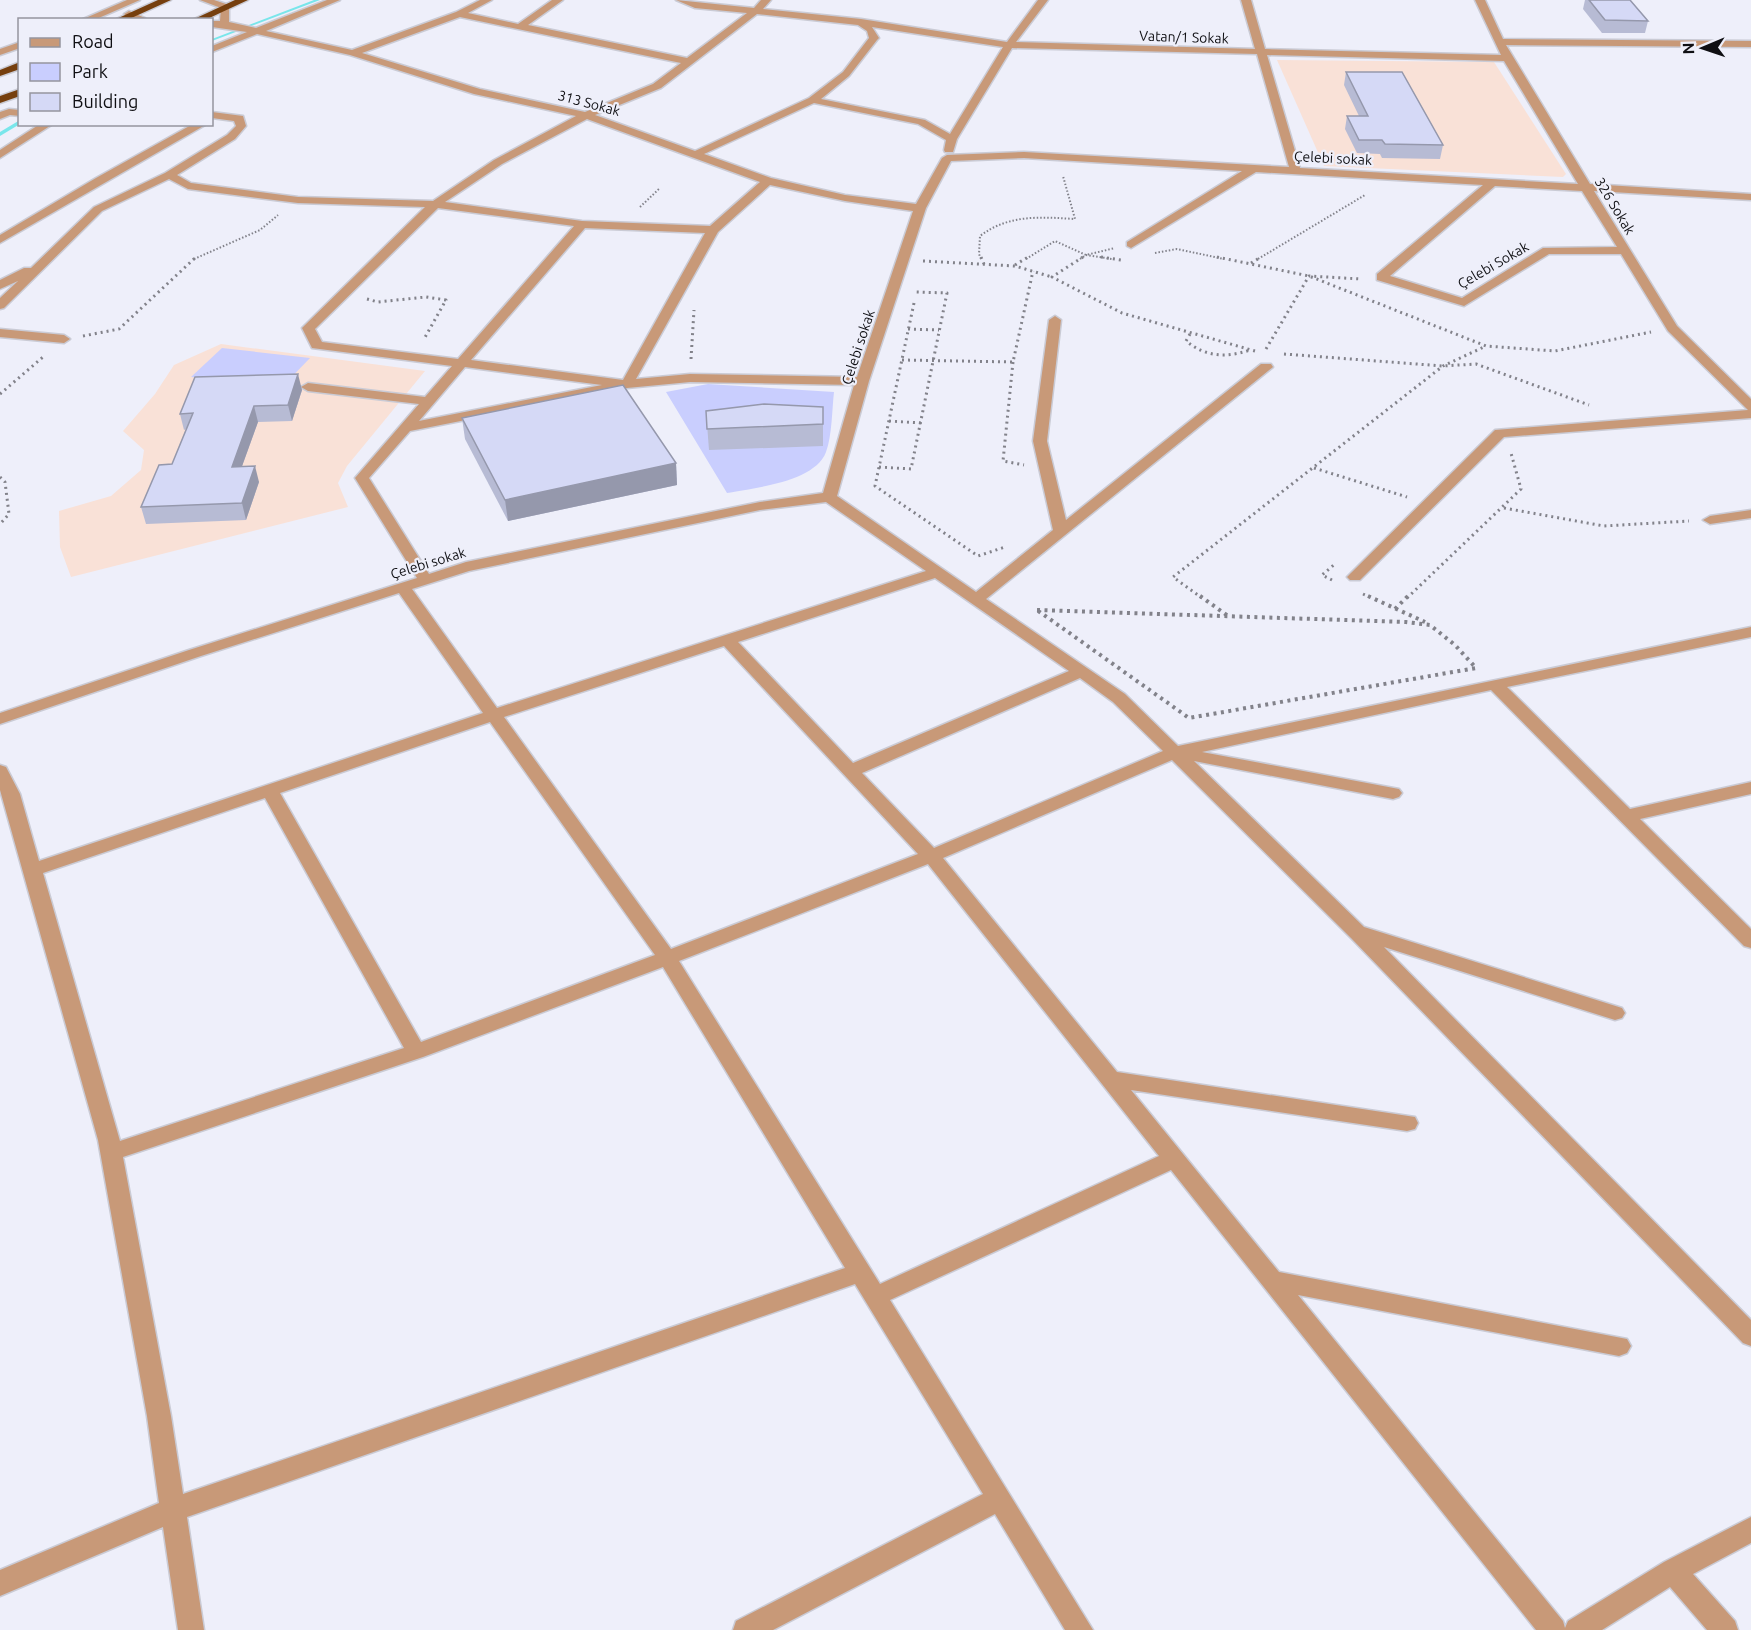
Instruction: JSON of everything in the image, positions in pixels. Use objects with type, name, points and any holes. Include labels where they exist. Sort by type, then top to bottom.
[{"type":"highway","points":[[122,18],[166,0]]},
{"type":"highway","points":[[201,18],[243,0]]},
{"type":"highway","points":[[0,74],[18,65]]},
{"type":"highway","points":[[0,100],[18,93]]},
{"type":"street","points":[[90,18],[135,0]]},
{"type":"street","points":[[206,0],[226,7],[229,25]]},
{"type":"street","points":[[213,49],[252,31],[335,0]]},
{"type":"street","points":[[353,53],[459,14],[487,0]]},
{"type":"street","points":[[521,26],[558,0]]},
{"type":"street","name":"Vatan/1 Sokak","points":[[681,0],[695,6],[757,10],[861,22],[1009,45],[1506,58]]},
{"type":"street","points":[[627,384],[317,345],[308,328],[435,204],[498,162],[586,115],[657,86],[757,10],[766,0]]},
{"type":"street","points":[[947,158],[952,139],[1009,45],[1044,0]]},
{"type":"street","points":[[1246,0],[1296,171]]},
{"type":"street","name":"326 Sokak","points":[[1480,0],[1506,58],[1672,328],[1751,407]]},
{"type":"street","points":[[459,14],[690,62]]},
{"type":"street","points":[[129,15],[137,18]]},
{"type":"street","points":[[694,155],[813,100],[846,74],[874,38],[871,30],[861,22]]},
{"type":"street","name":"313 Sokak","points":[[213,24],[229,25],[353,53],[478,92],[586,115],[768,181],[845,198],[920,208]]},
{"type":"street","points":[[1499,42],[1751,44]]},
{"type":"street","points":[[0,52],[18,46]]},
{"type":"street","points":[[813,100],[921,122],[952,139]]},
{"type":"street","points":[[0,305],[98,208],[169,175],[231,137],[241,126],[239,118],[214,117]]},
{"type":"street","points":[[0,154],[45,126]]},
{"type":"street","points":[[3,235],[198,126]]},
{"type":"street","name":"Çelebi sokak","points":[[0,719],[195,652],[466,567],[748,508],[830,497],[862,381],[920,208],[947,158],[1024,155],[1751,197]]},
{"type":"street","points":[[1131,244],[1254,168]]},
{"type":"street","points":[[169,175],[188,186],[298,200],[435,204],[582,224],[713,230]]},
{"type":"street","points":[[627,384],[713,230],[768,181]]},
{"type":"street","name":"Çelebi Sokak","points":[[1493,182],[1381,277],[1464,302],[1547,250],[1625,252]]},
{"type":"street","points":[[425,579],[362,478],[582,224]]},
{"type":"street","points":[[0,285],[43,264]]},
{"type":"street","points":[[1055,321],[1040,441],[1061,531]]},
{"type":"street","points":[[0,333],[64,339]]},
{"type":"street","points":[[976,599],[1265,360]]},
{"type":"street","points":[[405,428],[627,384],[690,378],[862,381]]},
{"type":"street","points":[[308,387],[429,401]]},
{"type":"street","points":[[1355,577],[1500,433],[1751,414]]},
{"type":"street","points":[[830,497],[1119,698],[1358,933],[1751,1336]]},
{"type":"street","points":[[1710,520],[1751,514]]},
{"type":"street","points":[[33,870],[493,715],[938,572]]},
{"type":"street","points":[[402,587],[667,958],[1080,1630]]},
{"type":"street","points":[[112,1152],[416,1053],[931,856],[1176,752],[1751,632]]},
{"type":"street","points":[[727,640],[931,856],[1553,1630]]},
{"type":"street","points":[[851,771],[1081,672]]},
{"type":"street","points":[[1495,684],[1751,941]]},
{"type":"street","points":[[1176,752],[1394,793]]},
{"type":"street","points":[[0,771],[8,813],[33,870],[112,1152],[159,1416],[191,1630]]},
{"type":"street","points":[[1627,816],[1751,788]]},
{"type":"street","points":[[270,790],[416,1053]]},
{"type":"street","points":[[1358,933],[1615,1013]]},
{"type":"street","points":[[1110,1079],[1407,1124]]},
{"type":"street","points":[[874,1297],[1174,1159]]},
{"type":"street","points":[[0,1583],[173,1510],[859,1273]]},
{"type":"street","points":[[1271,1280],[1619,1346]]},
{"type":"street","points":[[746,1630],[999,1499]]},
{"type":"street","points":[[1578,1630],[1673,1571],[1751,1529]]},
{"type":"street","points":[[1673,1571],[1725,1630]]},
{"type":"path","points":[[984,264],[979,254],[980,236],[990,227],[1011,219],[1032,217],[1075,219],[1063,175]]},
{"type":"path","points":[[1251,263],[1369,193]]},
{"type":"path","points":[[0,394],[64,339],[119,329],[197,256],[260,230],[298,200]]},
{"type":"path","points":[[1015,266],[1055,241],[1086,255],[1124,260]]},
{"type":"path","points":[[1052,277],[1086,255],[1131,244]]},
{"type":"path","points":[[1145,256],[1177,249]]},
{"type":"path","points":[[920,271],[923,261],[1015,266],[1052,277],[1122,313],[1257,351]]},
{"type":"path","points":[[1030,466],[1003,461],[1012,362],[1033,271]]},
{"type":"path","points":[[1265,360],[1309,276],[1354,277],[1365,281]]},
{"type":"path","points":[[918,282],[875,486],[978,556],[1006,547]]},
{"type":"path","points":[[879,467],[910,469],[921,423],[947,293],[916,292]]},
{"type":"path","points":[[344,293],[378,302],[426,297],[446,300],[413,358]]},
{"type":"path","points":[[690,378],[694,307]]},
{"type":"path","points":[[908,329],[939,330]]},
{"type":"path","points":[[1190,334],[1186,341],[1197,350],[1209,354],[1223,356],[1251,350]]},
{"type":"path","points":[[1228,616],[1037,610],[1189,718],[1476,668],[1455,645],[1430,625],[1406,622],[1228,616],[1173,577],[1443,366],[1486,346]]},
{"type":"path","points":[[1276,354],[1443,366],[1476,364],[1597,408]]},
{"type":"path","points":[[902,360],[1012,362]]},
{"type":"path","points":[[889,421],[921,423]]},
{"type":"path","points":[[1395,609],[1521,489],[1510,453]]},
{"type":"path","points":[[0,477],[5,482],[9,514],[0,524]]},
{"type":"path","points":[[1503,508],[1604,526],[1710,520]]},
{"type":"shaded area","points":[[1277,60],[1494,62],[1566,174],[1563,177],[1324,166]]},
{"type":"shaded area","points":[[221,344],[425,371],[347,466],[338,483],[348,507],[71,577],[60,547],[59,511],[111,496],[141,470],[144,450],[123,431],[155,394],[174,365]]},
{"type":"green space","points":[[222,348],[310,358],[281,388],[191,377]]},
{"type":"green space","points":[[708,384],[834,392],[830,438],[820,462],[797,477],[782,482],[727,493],[666,392]]},
{"type":"building","points":[[1589,0],[1630,0],[1648,21],[1605,20]]},
{"type":"building","points":[[1346,72],[1402,72],[1443,145],[1385,144],[1382,140],[1359,140],[1347,116],[1368,116]]},
{"type":"building","points":[[298,374],[288,405],[254,406],[232,467],[255,466],[242,503],[141,507],[159,465],[172,464],[193,413],[180,414],[195,377]]},
{"type":"building","points":[[623,385],[676,463],[505,500],[462,418]]},
{"type":"building","points":[[764,404],[823,407],[823,424],[707,429],[706,411]]},
{"type":"waterway","points":[[213,40],[318,0]]},
{"type":"waterway","points":[[0,134],[18,122]]}]
